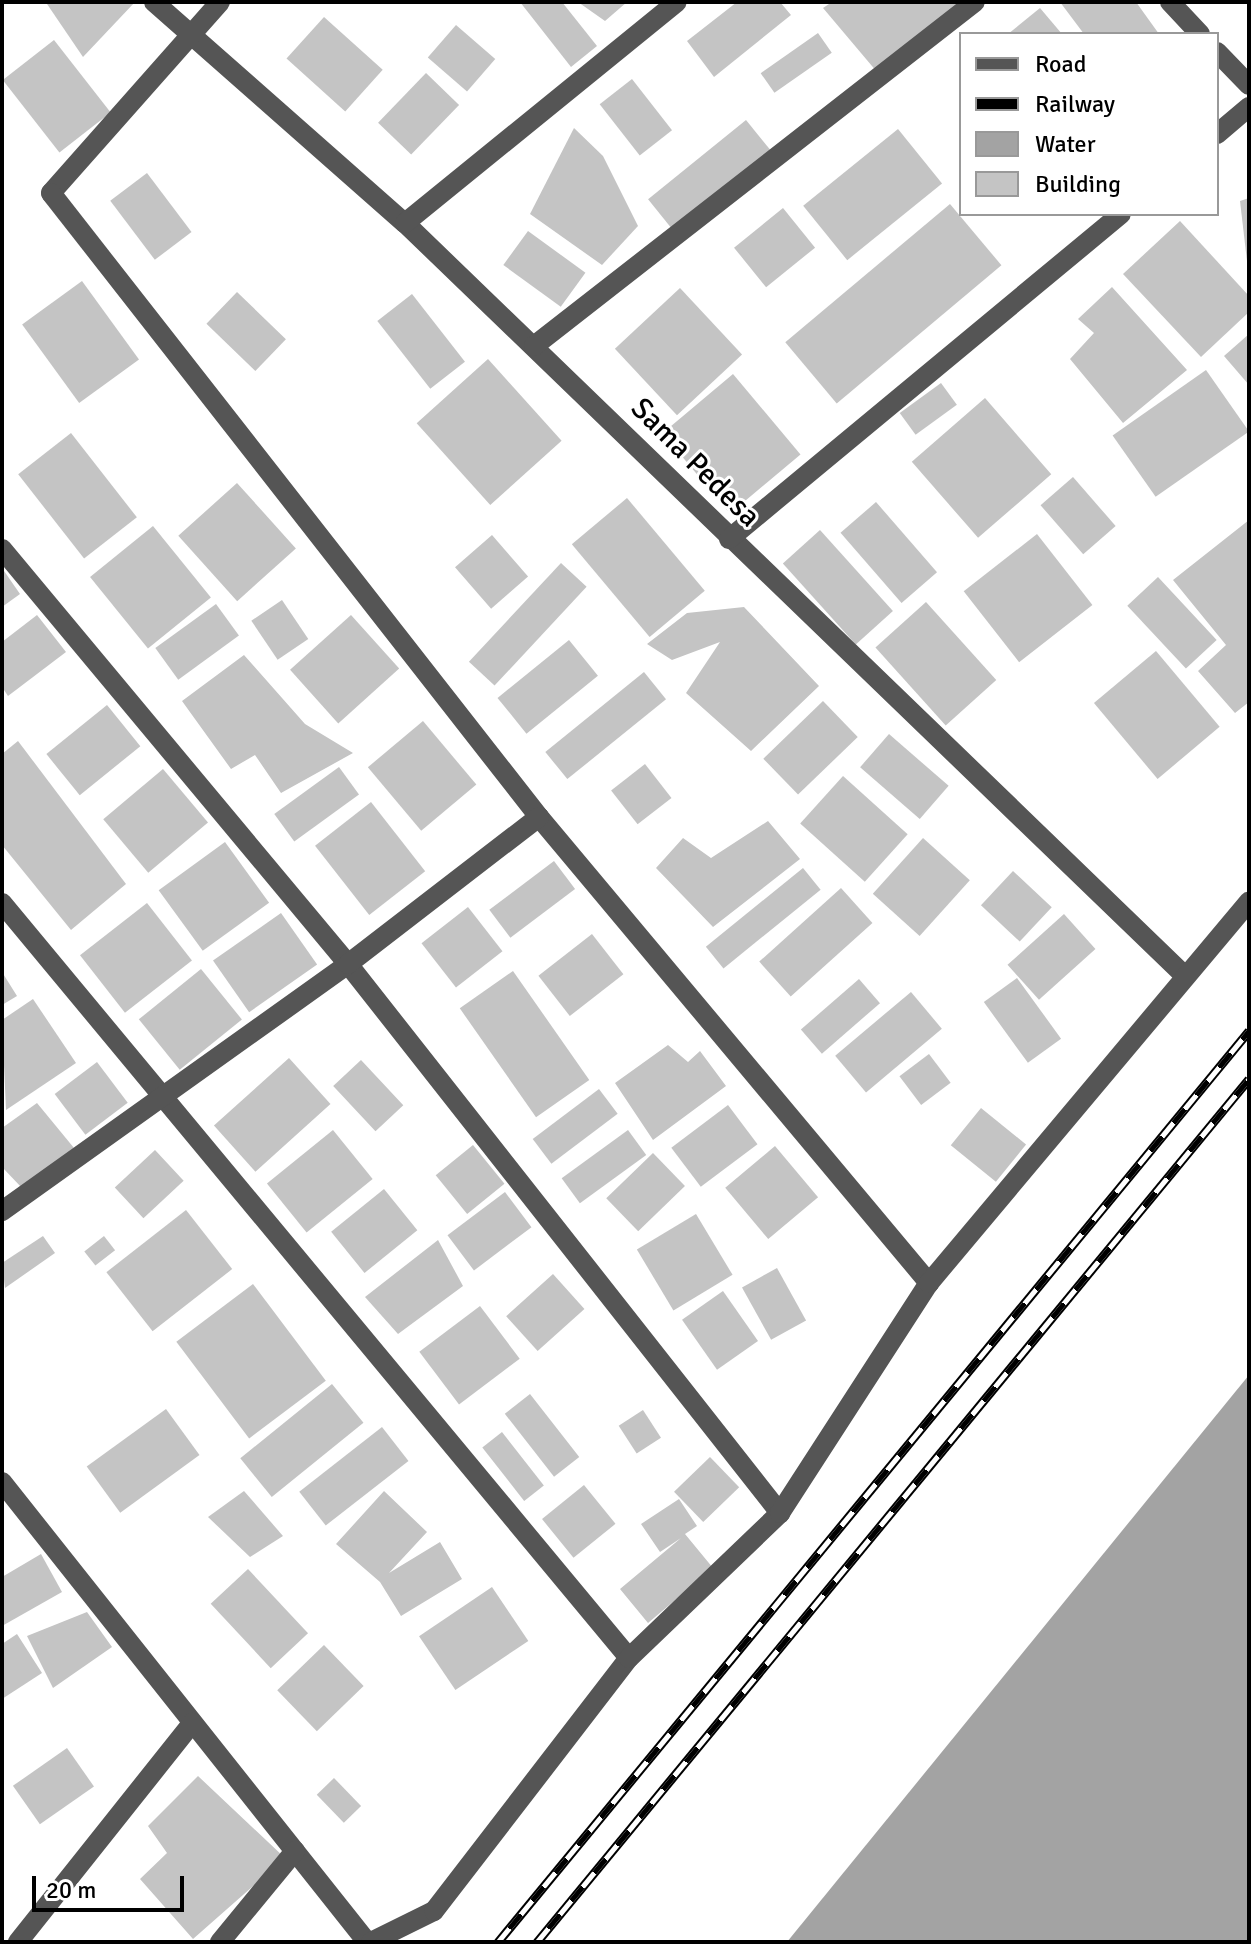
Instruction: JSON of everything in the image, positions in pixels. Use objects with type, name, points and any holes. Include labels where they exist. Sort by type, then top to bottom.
[{"type":"street","name":"Sama Pedesa","points":[[154,2],[186,35],[405,223],[1185,976]]},
{"type":"street","points":[[220,2],[186,35],[51,193],[539,817],[929,1283]]},
{"type":"street","points":[[405,223],[677,2]]},
{"type":"street","points":[[534,346],[975,2]]},
{"type":"street","points":[[1170,2],[1198,32]]},
{"type":"street","points":[[1219,54],[1249,85]]},
{"type":"street","points":[[1219,132],[1249,107]]},
{"type":"street","points":[[729,539],[1119,216]]},
{"type":"street","points":[[2,549],[348,964],[780,1513]]},
{"type":"street","points":[[2,1211],[348,964],[539,817]]},
{"type":"street","points":[[2,1482],[10,1512],[192,1723],[369,1942],[434,1911],[629,1658],[780,1513],[929,1283],[1249,901]]},
{"type":"street","points":[[2,903],[159,1097],[629,1658]]},
{"type":"street","points":[[18,1942],[192,1723]]},
{"type":"street","points":[[220,1942],[295,1851]]},
{"type":"water","points":[[1249,1375],[1249,1942],[787,1942]]},
{"type":"building","points":[[50,2],[135,2],[83,57],[47,4]]},
{"type":"building","points":[[520,2],[562,2],[597,46],[571,67]]},
{"type":"building","points":[[578,2],[627,2],[605,21]]},
{"type":"building","points":[[737,2],[780,2],[791,15],[714,77],[687,41]]},
{"type":"building","points":[[832,2],[966,2],[877,72],[823,8]]},
{"type":"building","points":[[1060,2],[1136,2],[1158,32],[1082,32]]},
{"type":"building","points":[[1040,8],[1060,32],[1010,32]]},
{"type":"building","points":[[324,17],[383,70],[345,111],[287,59]]},
{"type":"building","points":[[456,25],[495,59],[467,92],[428,57]]},
{"type":"building","points":[[818,33],[832,53],[774,93],[761,73]]},
{"type":"building","points":[[54,40],[111,112],[59,153],[3,80]]},
{"type":"building","points":[[426,73],[459,105],[411,155],[378,123]]},
{"type":"building","points":[[632,79],[672,130],[640,155],[600,104]]},
{"type":"building","points":[[746,120],[771,151],[673,230],[648,199]]},
{"type":"building","points":[[574,128],[603,156],[638,226],[602,265],[530,214]]},
{"type":"building","points":[[898,129],[942,183],[847,260],[803,206]]},
{"type":"building","points":[[147,173],[192,232],[155,260],[110,201]]},
{"type":"building","points":[[1249,198],[1249,261],[1247,261],[1240,201]]},
{"type":"building","points":[[950,204],[1001,265],[837,403],[785,342]]},
{"type":"building","points":[[783,208],[815,248],[766,287],[734,248]]},
{"type":"building","points":[[1180,221],[1249,296],[1249,312],[1201,357],[1123,274]]},
{"type":"building","points":[[528,231],[585,273],[561,307],[503,265]]},
{"type":"building","points":[[82,281],[139,359],[79,403],[22,324]]},
{"type":"building","points":[[1112,287],[1187,370],[1123,423],[1070,359],[1094,333],[1078,319]]},
{"type":"building","points":[[680,288],[742,355],[677,415],[615,349]]},
{"type":"building","points":[[237,292],[286,339],[255,371],[206,324]]},
{"type":"building","points":[[412,294],[465,362],[430,389],[377,321]]},
{"type":"building","points":[[1249,334],[1249,385],[1224,356]]},
{"type":"building","points":[[488,359],[562,441],[490,505],[417,423]]},
{"type":"building","points":[[1206,370],[1249,431],[1156,497],[1113,435]]},
{"type":"building","points":[[733,374],[800,454],[730,514],[663,433]]},
{"type":"building","points":[[941,383],[957,405],[916,435],[900,413]]},
{"type":"building","points":[[985,398],[1051,474],[978,538],[912,462]]},
{"type":"building","points":[[71,433],[137,517],[84,559],[18,474]]},
{"type":"building","points":[[1073,477],[1116,526],[1083,554],[1041,505]]},
{"type":"building","points":[[237,483],[296,548],[237,601],[178,536]]},
{"type":"building","points":[[627,498],[705,591],[650,637],[572,544]]},
{"type":"building","points":[[876,502],[937,572],[902,603],[841,533]]},
{"type":"building","points":[[1249,520],[1249,702],[1235,713],[1198,671],[1226,645],[1173,580]]},
{"type":"building","points":[[153,526],[211,597],[148,648],[90,577]]},
{"type":"building","points":[[820,530],[893,611],[856,644],[783,563]]},
{"type":"building","points":[[1037,534],[1092,605],[1019,662],[964,591]]},
{"type":"building","points":[[492,535],[528,577],[491,609],[455,567]]},
{"type":"building","points":[[561,563],[587,587],[495,686],[469,662]]},
{"type":"building","points":[[2,568],[20,594],[2,607]]},
{"type":"building","points":[[1158,577],[1217,640],[1186,669],[1127,606]]},
{"type":"building","points":[[282,600],[308,639],[278,660],[251,621]]},
{"type":"building","points":[[926,602],[996,680],[946,726],[875,648]]},
{"type":"building","points":[[216,604],[239,636],[178,680],[155,648]]},
{"type":"building","points":[[744,607],[819,686],[751,751],[686,693],[720,642],[672,660],[647,644],[687,613]]},
{"type":"building","points":[[37,615],[66,652],[8,696],[2,687],[2,642]]},
{"type":"building","points":[[351,615],[399,669],[338,723],[290,670]]},
{"type":"building","points":[[569,640],[598,676],[526,734],[498,698]]},
{"type":"building","points":[[1156,651],[1220,727],[1158,779],[1094,703]]},
{"type":"building","points":[[244,655],[305,724],[353,753],[281,793],[255,755],[231,769],[182,701]]},
{"type":"building","points":[[644,672],[666,699],[567,779],[545,752]]},
{"type":"building","points":[[823,701],[858,737],[798,795],[763,759]]},
{"type":"building","points":[[107,705],[140,746],[80,795],[46,754]]},
{"type":"building","points":[[423,721],[476,785],[421,831],[368,767]]},
{"type":"building","points":[[889,734],[949,786],[920,819],[860,767]]},
{"type":"building","points":[[18,741],[126,884],[71,930],[2,845],[2,754]]},
{"type":"building","points":[[645,764],[671,798],[638,824],[611,790]]},
{"type":"building","points":[[339,767],[359,795],[294,842],[274,814]]},
{"type":"building","points":[[163,769],[208,823],[148,873],[103,819]]},
{"type":"building","points":[[843,776],[908,834],[865,882],[800,824]]},
{"type":"building","points":[[371,802],[425,871],[369,915],[315,846]]},
{"type":"building","points":[[768,821],[800,859],[713,927],[656,868],[683,838],[711,858]]},
{"type":"building","points":[[923,838],[970,880],[920,936],[873,894]]},
{"type":"building","points":[[225,842],[269,903],[203,951],[159,890]]},
{"type":"building","points":[[554,861],[575,889],[510,938],[489,910]]},
{"type":"building","points":[[803,868],[821,890],[723,968],[706,947]]},
{"type":"building","points":[[1013,871],[1052,907],[1020,942],[981,905]]},
{"type":"building","points":[[841,888],[872,923],[791,997],[759,962]]},
{"type":"building","points":[[147,903],[192,961],[125,1013],[80,955]]},
{"type":"building","points":[[468,907],[502,951],[456,987],[422,943]]},
{"type":"building","points":[[281,913],[317,965],[249,1012],[213,961]]},
{"type":"building","points":[[1064,914],[1095,949],[1039,1000],[1008,965]]},
{"type":"building","points":[[592,934],[623,974],[570,1016],[538,976]]},
{"type":"building","points":[[201,969],[242,1020],[180,1070],[139,1019]]},
{"type":"building","points":[[513,971],[589,1080],[536,1117],[460,1008]]},
{"type":"building","points":[[2,972],[17,996],[2,1005]]},
{"type":"building","points":[[1017,978],[1061,1039],[1028,1063],[984,1002]]},
{"type":"building","points":[[859,979],[880,1003],[822,1054],[801,1030]]},
{"type":"building","points":[[911,992],[942,1029],[866,1092],[835,1056]]},
{"type":"building","points":[[33,999],[76,1063],[6,1110],[2,1020]]},
{"type":"building","points":[[668,1045],[688,1062],[700,1051],[726,1086],[653,1140],[615,1083]]},
{"type":"building","points":[[929,1054],[951,1083],[921,1105],[899,1076]]},
{"type":"building","points":[[289,1058],[330,1104],[255,1172],[214,1126]]},
{"type":"building","points":[[361,1060],[403,1105],[375,1131],[333,1086]]},
{"type":"building","points":[[97,1062],[128,1103],[85,1135],[55,1094]]},
{"type":"building","points":[[599,1089],[618,1114],[551,1164],[533,1139]]},
{"type":"building","points":[[37,1103],[74,1148],[22,1188],[2,1167],[2,1128]]},
{"type":"building","points":[[728,1105],[757,1144],[701,1187],[671,1148]]},
{"type":"building","points":[[981,1108],[1026,1145],[996,1182],[951,1145]]},
{"type":"building","points":[[333,1130],[373,1179],[307,1232],[267,1183]]},
{"type":"building","points":[[628,1130],[646,1155],[580,1203],[562,1178]]},
{"type":"building","points":[[473,1145],[504,1184],[467,1214],[436,1175]]},
{"type":"building","points":[[775,1146],[818,1197],[768,1239],[725,1188]]},
{"type":"building","points":[[155,1150],[184,1181],[143,1218],[115,1188]]},
{"type":"building","points":[[653,1153],[685,1186],[638,1231],[606,1198]]},
{"type":"building","points":[[384,1189],[417,1230],[365,1273],[331,1232]]},
{"type":"building","points":[[505,1192],[531,1227],[474,1270],[447,1235]]},
{"type":"building","points":[[186,1210],[232,1269],[153,1331],[106,1272]]},
{"type":"building","points":[[696,1214],[733,1275],[673,1310],[637,1250]]},
{"type":"building","points":[[43,1236],[55,1253],[5,1288],[2,1263]]},
{"type":"building","points":[[104,1236],[115,1250],[95,1266],[84,1251]]},
{"type":"building","points":[[438,1240],[463,1286],[398,1334],[365,1297]]},
{"type":"building","points":[[777,1268],[806,1320],[771,1340],[742,1287]]},
{"type":"building","points":[[553,1274],[584,1309],[538,1351],[506,1316]]},
{"type":"building","points":[[253,1284],[326,1381],[249,1438],[176,1342]]},
{"type":"building","points":[[723,1291],[758,1341],[717,1370],[682,1320]]},
{"type":"building","points":[[480,1306],[520,1359],[459,1404],[419,1352]]},
{"type":"building","points":[[332,1384],[363,1423],[272,1497],[240,1458]]},
{"type":"building","points":[[530,1394],[579,1457],[554,1477],[505,1414]]},
{"type":"building","points":[[166,1409],[200,1455],[120,1513],[87,1467]]},
{"type":"building","points":[[643,1410],[661,1438],[637,1453],[619,1426]]},
{"type":"building","points":[[382,1427],[408,1461],[326,1526],[299,1492]]},
{"type":"building","points":[[502,1432],[544,1486],[524,1501],[482,1447]]},
{"type":"building","points":[[710,1457],[739,1487],[703,1522],[674,1492]]},
{"type":"building","points":[[584,1485],[615,1524],[574,1558],[542,1519]]},
{"type":"building","points":[[244,1491],[283,1536],[250,1557],[208,1517]]},
{"type":"building","points":[[384,1491],[427,1532],[389,1573],[440,1542],[462,1579],[401,1616],[380,1582],[336,1544]]},
{"type":"building","points":[[679,1499],[697,1526],[685,1534],[713,1568],[648,1623],[620,1589],[681,1538],[660,1552],[641,1524]]},
{"type":"building","points":[[41,1554],[62,1592],[2,1626],[2,1577]]},
{"type":"building","points":[[248,1569],[308,1633],[271,1668],[211,1604]]},
{"type":"building","points":[[492,1587],[528,1641],[455,1690],[419,1636]]},
{"type":"building","points":[[87,1612],[112,1647],[53,1688],[27,1636]]},
{"type":"building","points":[[17,1634],[42,1673],[2,1699],[2,1644]]},
{"type":"building","points":[[324,1645],[364,1686],[317,1731],[277,1690]]},
{"type":"building","points":[[67,1748],[94,1787],[40,1824],[13,1786]]},
{"type":"building","points":[[198,1776],[285,1858],[193,1939],[140,1879],[167,1853],[148,1826]]},
{"type":"building","points":[[334,1778],[361,1806],[344,1823],[317,1795]]},
{"type":"railway","points":[[498,1942],[1249,1031]]},
{"type":"railway","points":[[537,1942],[1249,1079]]}]
